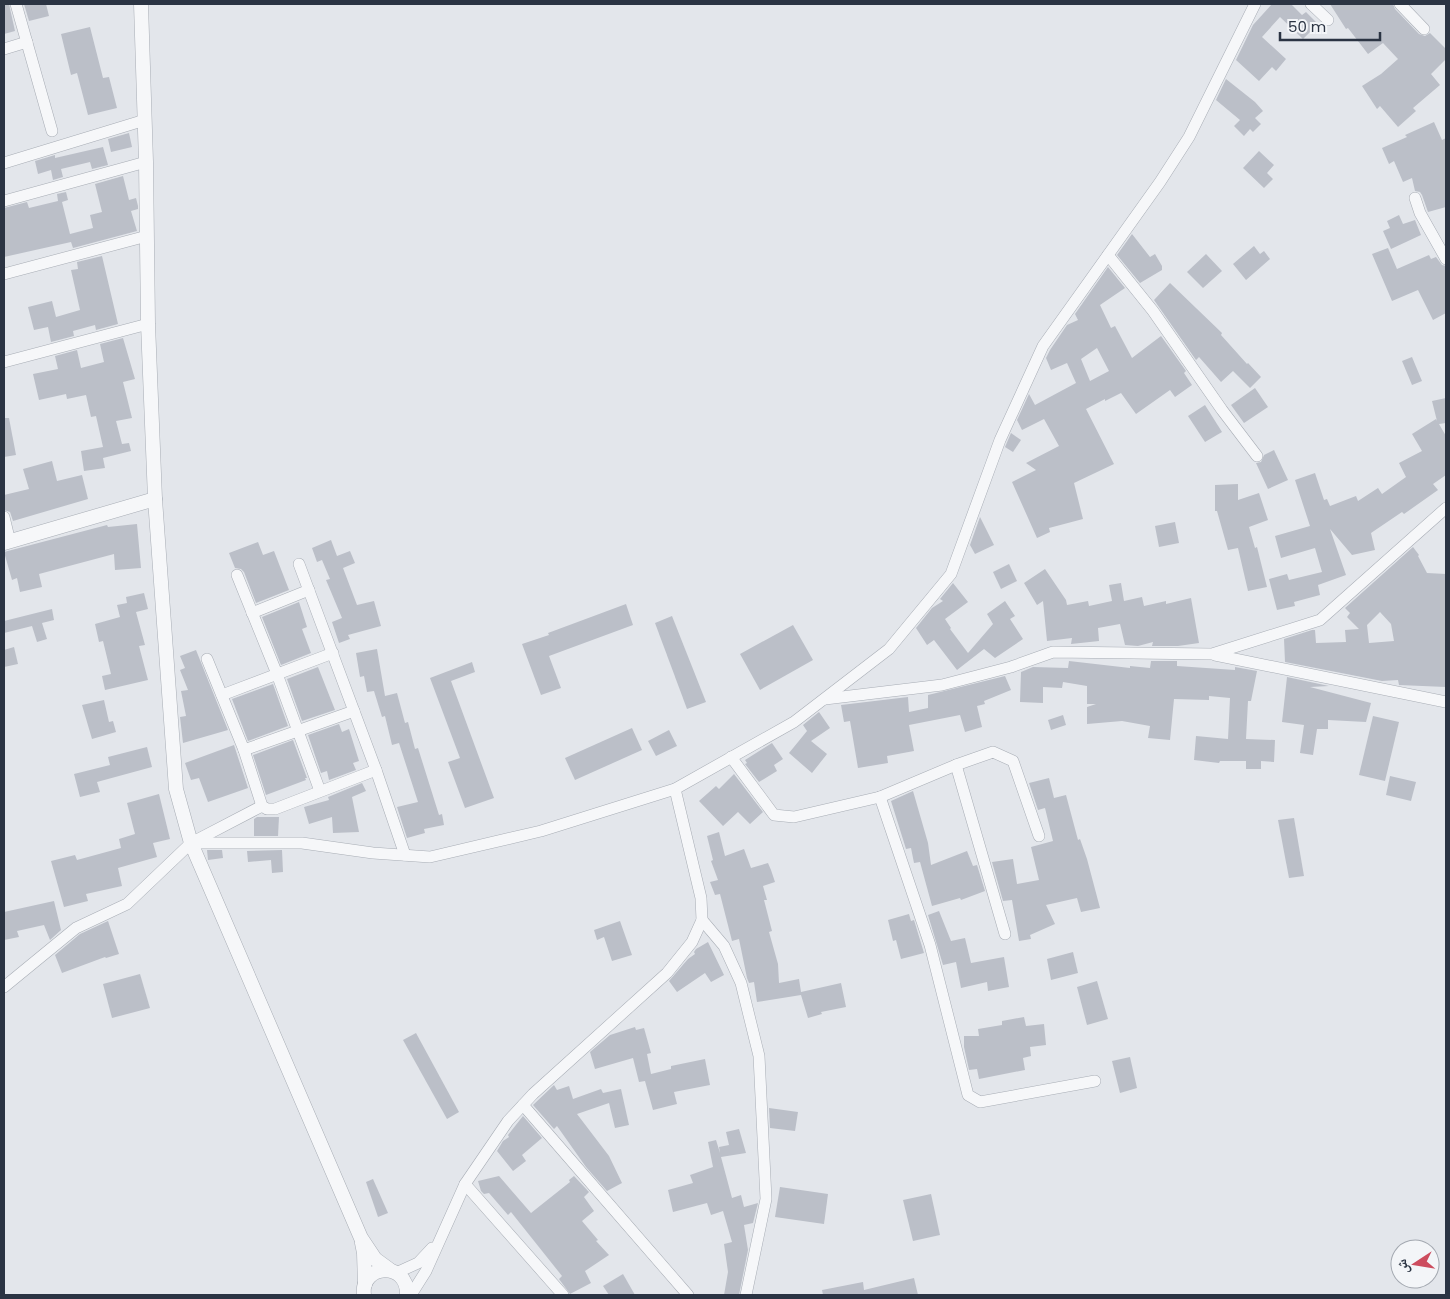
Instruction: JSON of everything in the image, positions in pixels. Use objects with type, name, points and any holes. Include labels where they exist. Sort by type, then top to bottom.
[{"type":"street","points":[[16,4],[52,131]]},
{"type":"street","points":[[141,4],[146,162],[148,324],[155,499],[176,789],[191,843],[361,1238],[364,1252],[364,1289]]},
{"type":"street","points":[[191,843],[302,843],[373,853],[430,857],[541,832],[675,789],[794,722],[889,650],[951,574],[1000,440],[1043,346],[1160,182],[1189,137],[1255,4]]},
{"type":"street","points":[[1311,4],[1328,20]]},
{"type":"street","points":[[1400,4],[1424,29]]},
{"type":"street","points":[[4,50],[27,42]]},
{"type":"street","points":[[4,163],[145,120]]},
{"type":"street","points":[[4,202],[146,162]]},
{"type":"street","points":[[1415,198],[1420,213],[1446,259]]},
{"type":"street","points":[[4,274],[147,236]]},
{"type":"street","points":[[1108,255],[1153,312],[1257,456]]},
{"type":"street","points":[[4,362],[148,324]]},
{"type":"street","points":[[4,517],[7,543],[155,499]]},
{"type":"street","points":[[1212,654],[1320,620],[1446,508]]},
{"type":"street","points":[[299,564],[376,770],[405,855]]},
{"type":"street","points":[[237,575],[277,674],[320,791]]},
{"type":"street","points":[[252,613],[309,590]]},
{"type":"street","points":[[823,699],[942,685],[1011,667],[1053,652],[1212,654],[1446,702]]},
{"type":"street","points":[[222,695],[333,653]]},
{"type":"street","points":[[207,659],[244,750],[262,806],[267,809],[275,809],[376,770]]},
{"type":"street","points":[[244,750],[354,711]]},
{"type":"street","points":[[731,757],[774,815],[794,817],[880,797],[956,765],[993,752],[1013,761],[1039,836]]},
{"type":"street","points":[[956,765],[1006,934]]},
{"type":"street","points":[[412,1294],[426,1271],[465,1184],[508,1122],[533,1094],[667,973],[692,942],[702,920],[701,898],[675,789]]},
{"type":"street","points":[[880,797],[930,945],[968,1095],[980,1102],[1095,1080]]},
{"type":"street","points":[[4,987],[76,928],[127,904],[191,843],[262,806]]},
{"type":"street","points":[[702,920],[724,946],[741,984],[759,1056],[766,1199],[746,1295]]},
{"type":"street","points":[[523,1105],[688,1295]]},
{"type":"street","points":[[465,1184],[563,1295]]},
{"type":"street","points":[[361,1238],[376,1259],[406,1282],[412,1294]]},
{"type":"street","points":[[364,1289],[375,1272],[382,1270],[393,1271],[418,1263],[437,1243]]},
{"type":"building","points":[[4,4],[9,4],[15,31],[4,34]]},
{"type":"building","points":[[24,4],[46,4],[49,16],[29,21]]},
{"type":"building","points":[[1272,4],[1291,4],[1302,15],[1306,12],[1318,24],[1303,39],[1280,17],[1262,37],[1286,59],[1276,71],[1272,67],[1259,81],[1236,60],[1253,25]]},
{"type":"building","points":[[1330,4],[1393,4],[1395,9],[1419,34],[1425,36],[1430,33],[1446,49],[1446,59],[1431,74],[1440,85],[1413,108],[1416,111],[1398,127],[1380,106],[1377,109],[1362,86],[1381,74],[1398,59],[1383,43],[1368,54],[1348,28],[1346,29]]},
{"type":"building","points":[[90,27],[103,78],[109,77],[117,108],[88,115],[77,73],[71,75],[61,34]]},
{"type":"building","points":[[1226,79],[1255,102],[1263,111],[1255,118],[1261,124],[1253,132],[1250,129],[1244,136],[1234,126],[1240,120],[1216,100]]},
{"type":"building","points":[[1434,122],[1442,140],[1446,138],[1446,207],[1428,212],[1422,195],[1420,192],[1415,191],[1412,178],[1403,182],[1394,161],[1389,164],[1382,148]]},
{"type":"building","points":[[129,133],[132,147],[111,152],[108,139]]},
{"type":"building","points":[[103,147],[108,165],[92,169],[90,162],[61,169],[63,177],[53,180],[51,170],[38,174],[35,161],[55,155],[55,158]]},
{"type":"building","points":[[1259,151],[1274,165],[1267,173],[1273,179],[1264,188],[1243,168]]},
{"type":"building","points":[[123,176],[129,200],[136,198],[138,209],[131,211],[137,231],[73,248],[71,242],[4,257],[4,208],[27,202],[29,208],[58,201],[57,194],[66,192],[68,200],[62,202],[70,234],[93,228],[90,215],[102,212],[95,184]]},
{"type":"building","points":[[1399,215],[1403,224],[1415,220],[1421,235],[1391,249],[1383,231],[1390,228],[1387,221]]},
{"type":"building","points":[[1132,234],[1150,257],[1155,254],[1162,266],[1162,270],[1140,283],[1117,255]]},
{"type":"building","points":[[1254,246],[1260,254],[1264,251],[1270,259],[1246,280],[1233,264]]},
{"type":"building","points":[[1388,248],[1397,269],[1429,255],[1431,259],[1436,257],[1442,265],[1446,266],[1446,313],[1433,320],[1418,290],[1392,301],[1372,254]]},
{"type":"building","points":[[1206,254],[1222,271],[1203,288],[1187,272]]},
{"type":"building","points":[[102,256],[118,324],[96,330],[95,325],[73,331],[74,336],[51,342],[48,327],[34,330],[28,307],[52,301],[56,317],[80,310],[71,270],[78,269],[77,262]]},
{"type":"building","points":[[1108,267],[1125,288],[1100,305],[1111,328],[1115,326],[1132,358],[1161,336],[1186,371],[1184,373],[1192,385],[1175,397],[1170,390],[1136,414],[1121,393],[1086,409],[1114,464],[1074,483],[1083,519],[1049,528],[1050,532],[1037,538],[1012,482],[1036,470],[1026,463],[1059,446],[1044,419],[1022,430],[1017,420],[1029,394],[1035,405],[1076,383],[1067,363],[1051,370],[1046,358],[1067,325],[1078,320],[1075,314]],"holes":[[[1097,348],[1109,371],[1090,381],[1081,359]]]},
{"type":"building","points":[[1170,283],[1222,333],[1221,335],[1261,377],[1250,388],[1233,371],[1221,382],[1199,357],[1196,360],[1154,300]]},
{"type":"building","points":[[123,338],[135,379],[123,382],[132,418],[116,421],[122,444],[129,443],[131,451],[103,458],[105,468],[84,471],[81,451],[103,447],[96,416],[91,417],[86,395],[67,399],[66,394],[39,400],[33,374],[58,369],[55,356],[77,350],[81,368],[104,362],[100,344]]},
{"type":"building","points":[[1412,357],[1422,381],[1412,385],[1402,361]]},
{"type":"building","points":[[1255,388],[1268,407],[1244,423],[1231,405]]},
{"type":"building","points":[[1446,398],[1446,423],[1439,424],[1446,436],[1446,475],[1433,484],[1438,490],[1404,514],[1402,512],[1371,533],[1375,550],[1352,555],[1330,529],[1346,575],[1318,585],[1320,595],[1294,602],[1295,606],[1277,610],[1269,579],[1287,574],[1289,580],[1322,572],[1315,548],[1281,558],[1275,536],[1310,526],[1295,480],[1315,473],[1324,500],[1327,499],[1330,506],[1356,496],[1358,501],[1378,488],[1382,494],[1406,477],[1399,463],[1422,451],[1412,434],[1436,419],[1437,421],[1432,401]]},
{"type":"building","points":[[1205,405],[1222,432],[1205,442],[1188,416]]},
{"type":"building","points":[[4,418],[9,418],[16,455],[4,457]]},
{"type":"building","points":[[1011,433],[1021,440],[1013,452],[1005,447]]},
{"type":"building","points":[[1274,450],[1288,480],[1268,489],[1256,463],[1261,462],[1264,455]]},
{"type":"building","points":[[52,461],[57,481],[82,475],[88,499],[13,521],[10,512],[4,510],[4,495],[29,489],[23,469]]},
{"type":"building","points":[[1238,484],[1238,500],[1259,493],[1268,520],[1249,527],[1255,548],[1257,547],[1267,587],[1248,591],[1238,548],[1228,550],[1217,511],[1215,511],[1215,485]]},
{"type":"building","points":[[980,517],[994,545],[975,554],[970,545]]},
{"type":"building","points":[[1175,522],[1179,543],[1159,547],[1155,526]]},
{"type":"building","points":[[137,524],[141,568],[115,570],[114,554],[39,574],[42,587],[20,592],[17,578],[12,580],[4,552],[107,525],[108,527]]},
{"type":"building","points":[[331,540],[337,556],[350,551],[355,563],[343,568],[357,605],[374,601],[381,626],[348,635],[350,639],[339,643],[332,622],[342,618],[326,580],[330,579],[322,560],[317,562],[312,548]]},
{"type":"building","points":[[258,542],[263,555],[274,551],[289,590],[256,603],[244,572],[241,569],[235,568],[229,553]]},
{"type":"building","points":[[1413,547],[1427,573],[1446,574],[1446,687],[1399,685],[1398,680],[1382,681],[1285,662],[1284,639],[1315,630],[1316,643],[1346,642],[1345,630],[1359,629],[1347,617],[1350,613],[1345,608]],"holes":[[[1380,612],[1391,624],[1394,641],[1369,643],[1367,625]]]},
{"type":"building","points":[[1009,564],[1017,581],[1001,589],[993,572]]},
{"type":"building","points":[[1045,569],[1066,600],[1067,605],[1088,601],[1089,606],[1112,601],[1109,585],[1121,583],[1124,601],[1142,597],[1144,606],[1166,601],[1166,604],[1191,598],[1199,643],[1178,646],[1152,646],[1153,642],[1138,646],[1125,645],[1120,624],[1098,628],[1099,641],[1071,644],[1072,638],[1047,641],[1043,601],[1037,605],[1024,583]]},
{"type":"building","points":[[953,583],[968,602],[945,619],[968,653],[993,624],[987,614],[1005,601],[1015,616],[1010,619],[1023,639],[995,658],[984,649],[957,670],[934,640],[927,645],[916,628],[932,608],[943,601],[940,599]]},
{"type":"building","points":[[144,593],[148,609],[136,612],[145,645],[139,646],[148,680],[105,690],[102,676],[111,674],[103,641],[99,642],[95,624],[120,617],[117,605],[127,603],[126,597]]},
{"type":"building","points":[[299,602],[307,627],[302,629],[311,653],[281,665],[262,617]]},
{"type":"building","points":[[626,604],[633,625],[549,656],[561,688],[541,695],[522,644]]},
{"type":"building","points":[[52,609],[54,620],[42,623],[47,639],[37,642],[32,626],[4,633],[4,621]]},
{"type":"building","points":[[672,616],[706,702],[687,709],[655,623]]},
{"type":"building","points":[[793,625],[813,660],[760,690],[740,654]]},
{"type":"building","points":[[14,647],[18,664],[4,667],[4,650]]},
{"type":"building","points":[[377,649],[385,696],[397,693],[405,723],[408,722],[415,749],[418,748],[439,815],[442,814],[444,825],[424,829],[425,833],[407,838],[397,807],[418,802],[399,743],[392,745],[385,716],[382,717],[374,691],[367,692],[364,676],[360,677],[356,653]]},
{"type":"building","points":[[196,650],[228,730],[183,743],[180,717],[186,716],[181,691],[188,690],[180,670],[185,668],[180,656]]},
{"type":"building","points":[[1069,661],[1130,668],[1130,666],[1150,668],[1151,661],[1177,661],[1177,666],[1235,670],[1235,667],[1257,671],[1251,701],[1248,701],[1246,739],[1275,740],[1274,762],[1261,761],[1261,769],[1246,769],[1246,761],[1220,761],[1219,763],[1194,760],[1196,736],[1228,739],[1230,698],[1209,696],[1209,700],[1174,699],[1170,740],[1148,738],[1150,726],[1122,721],[1087,724],[1087,707],[1096,704],[1087,704],[1087,686],[1063,682],[1062,688],[1043,687],[1043,703],[1020,702],[1021,672],[1033,667],[1068,668]]},
{"type":"building","points":[[472,662],[475,672],[451,681],[494,798],[465,808],[448,762],[460,758],[430,678]]},
{"type":"building","points":[[318,667],[335,710],[302,721],[287,679]]},
{"type":"building","points":[[1005,676],[1011,690],[984,701],[985,704],[977,706],[982,727],[965,732],[960,715],[909,725],[914,751],[887,756],[888,763],[858,768],[850,721],[844,722],[841,705],[908,697],[909,712],[928,708],[928,695]]},
{"type":"building","points":[[1287,677],[1329,686],[1310,687],[1371,703],[1366,722],[1328,720],[1328,729],[1317,729],[1313,755],[1300,753],[1304,725],[1282,722]]},
{"type":"building","points":[[273,684],[288,726],[248,741],[232,699]]},
{"type":"building","points":[[104,700],[109,722],[113,721],[116,732],[92,739],[82,705]]},
{"type":"building","points":[[819,712],[830,728],[811,741],[827,754],[812,773],[789,753],[807,731],[803,725]]},
{"type":"building","points":[[1063,715],[1066,725],[1051,730],[1048,720]]},
{"type":"building","points":[[1373,716],[1399,722],[1385,781],[1359,775]]},
{"type":"building","points":[[339,724],[342,732],[349,729],[359,761],[353,763],[356,770],[329,780],[327,771],[321,773],[308,735]]},
{"type":"building","points":[[632,728],[642,750],[575,780],[565,758]]},
{"type":"building","points":[[669,730],[677,746],[656,756],[648,741]]},
{"type":"building","points":[[293,740],[307,778],[266,795],[253,755]]},
{"type":"building","points":[[772,743],[783,759],[774,765],[777,771],[759,782],[745,764],[747,763],[745,760]]},
{"type":"building","points":[[234,745],[248,788],[208,802],[199,778],[191,780],[185,763]]},
{"type":"building","points":[[147,747],[152,767],[97,782],[100,792],[80,797],[74,774],[110,765],[108,757]]},
{"type":"building","points":[[734,774],[763,812],[750,824],[738,812],[723,826],[699,801],[716,786],[719,789]]},
{"type":"building","points":[[1390,776],[1416,782],[1411,801],[1386,795]]},
{"type":"building","points":[[1049,778],[1054,798],[1066,795],[1078,840],[1080,839],[1087,859],[1100,908],[1081,912],[1077,898],[1046,905],[1055,924],[1030,935],[1031,939],[1019,941],[1012,900],[1003,901],[992,862],[1013,859],[1017,884],[1039,880],[1031,847],[1053,841],[1045,808],[1038,810],[1029,783]]},
{"type":"building","points":[[362,783],[366,791],[352,797],[359,832],[333,833],[332,817],[309,824],[304,807],[329,800],[328,797]]},
{"type":"building","points":[[913,791],[928,843],[931,865],[967,851],[973,866],[977,865],[985,891],[961,900],[960,898],[932,906],[920,862],[914,863],[911,848],[906,849],[891,801]]},
{"type":"building","points":[[159,794],[170,839],[153,843],[157,857],[118,868],[122,886],[86,894],[88,901],[64,907],[51,861],[75,855],[77,860],[121,848],[119,839],[135,834],[127,803]]},
{"type":"building","points":[[257,817],[279,817],[278,836],[254,836],[254,819]]},
{"type":"building","points":[[1294,818],[1304,876],[1289,878],[1278,820]]},
{"type":"building","points":[[719,832],[725,856],[744,849],[751,868],[768,863],[771,870],[775,882],[763,886],[767,900],[764,900],[772,931],[769,932],[778,964],[779,983],[799,979],[801,992],[841,983],[846,1007],[821,1012],[822,1014],[808,1018],[801,995],[757,1002],[754,982],[749,983],[747,978],[739,939],[732,941],[720,894],[715,895],[710,882],[718,880],[711,861],[713,860],[707,836]]},
{"type":"building","points":[[207,850],[222,850],[223,858],[208,860]]},
{"type":"building","points":[[282,850],[283,872],[272,873],[271,860],[248,862],[247,851]]},
{"type":"building","points":[[54,901],[61,930],[50,940],[44,925],[17,931],[19,937],[4,940],[4,912]]},
{"type":"building","points":[[939,911],[951,941],[965,938],[971,963],[1004,957],[1009,987],[988,991],[987,982],[961,988],[956,962],[943,965],[928,915]]},
{"type":"building","points":[[909,914],[911,921],[914,920],[924,953],[901,959],[896,940],[893,941],[888,920]]},
{"type":"building","points":[[108,921],[119,954],[105,957],[62,973],[55,955],[80,934]]},
{"type":"building","points":[[620,921],[632,955],[612,961],[604,937],[597,940],[594,930]]},
{"type":"building","points":[[708,942],[724,975],[711,982],[705,973],[677,992],[669,981],[688,959],[695,954],[696,949]]},
{"type":"building","points":[[1073,952],[1078,973],[1051,980],[1047,959]]},
{"type":"building","points":[[140,974],[150,1008],[112,1018],[103,984]]},
{"type":"building","points":[[1097,981],[1108,1019],[1087,1025],[1077,987]]},
{"type":"building","points":[[1024,1017],[1026,1026],[1044,1024],[1046,1045],[1030,1047],[1031,1056],[1023,1058],[1025,1070],[979,1079],[977,1069],[969,1070],[964,1047],[964,1036],[979,1036],[978,1029],[1002,1025],[1002,1021]]},
{"type":"building","points":[[635,1027],[636,1030],[644,1028],[651,1053],[647,1054],[651,1074],[671,1069],[671,1066],[705,1059],[710,1085],[674,1092],[677,1104],[653,1110],[645,1081],[639,1082],[633,1058],[595,1069],[590,1052],[610,1035]]},
{"type":"building","points":[[416,1033],[459,1112],[447,1119],[403,1040]]},
{"type":"building","points":[[1130,1057],[1137,1088],[1120,1093],[1112,1061]]},
{"type":"building","points":[[554,1085],[557,1090],[569,1086],[573,1099],[601,1089],[603,1093],[621,1089],[629,1125],[615,1128],[609,1103],[577,1114],[609,1156],[622,1183],[607,1191],[586,1167],[557,1126],[554,1129],[533,1105]]},
{"type":"building","points":[[769,1108],[798,1112],[795,1131],[770,1128]]},
{"type":"building","points":[[523,1116],[542,1138],[522,1155],[526,1161],[513,1171],[497,1151]]},
{"type":"building","points":[[739,1129],[746,1153],[721,1157],[732,1198],[741,1195],[744,1207],[758,1203],[753,1223],[744,1225],[748,1250],[739,1295],[724,1295],[728,1272],[724,1244],[732,1242],[723,1211],[711,1215],[707,1203],[673,1212],[668,1190],[693,1183],[690,1175],[713,1167],[708,1142],[716,1140],[720,1153],[719,1147],[729,1145],[726,1132]]},
{"type":"building","points":[[499,1176],[531,1213],[570,1182],[569,1180],[574,1176],[589,1192],[584,1197],[594,1211],[582,1221],[609,1255],[585,1271],[591,1283],[570,1294],[559,1279],[562,1276],[511,1212],[508,1215],[489,1193],[484,1194],[481,1191],[478,1181]]},
{"type":"building","points":[[373,1179],[388,1213],[378,1217],[366,1182]]},
{"type":"building","points":[[780,1187],[828,1194],[824,1224],[775,1217]]},
{"type":"building","points":[[931,1194],[940,1235],[913,1241],[903,1200]]},
{"type":"building","points":[[623,1274],[635,1295],[609,1295],[603,1286]]},
{"type":"building","points":[[914,1278],[918,1295],[823,1295],[822,1290],[863,1282],[864,1290]]}]
